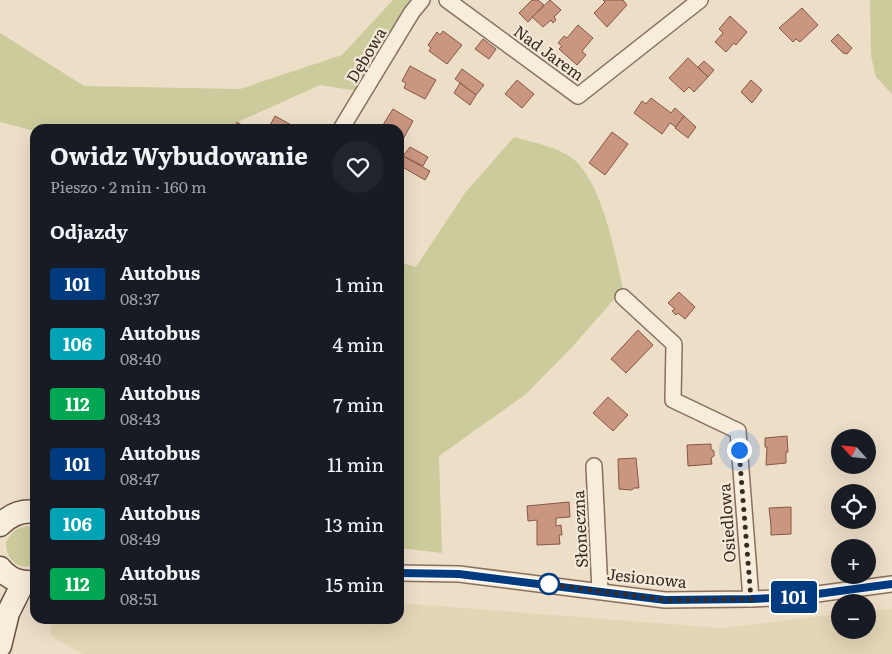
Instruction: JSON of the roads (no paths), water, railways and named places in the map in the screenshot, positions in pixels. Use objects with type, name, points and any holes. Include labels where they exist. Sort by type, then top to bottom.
[{"type":"street","name":"Dębowa","points":[[344,124],[412,12],[422,0]]},
{"type":"street","name":"Nad Jarem","points":[[447,0],[578,96],[700,0]]},
{"type":"street","name":"Osiedlowa","points":[[623,296],[674,344],[673,400],[738,431],[751,599]]},
{"type":"street","name":"Słoneczna","points":[[594,466],[600,590]]},
{"type":"street","points":[[0,568],[14,580],[29,582],[8,613],[0,646]]},
{"type":"street","name":"Jesionowa","points":[[404,573],[459,574],[600,590],[665,600],[795,597],[892,584]]}]
